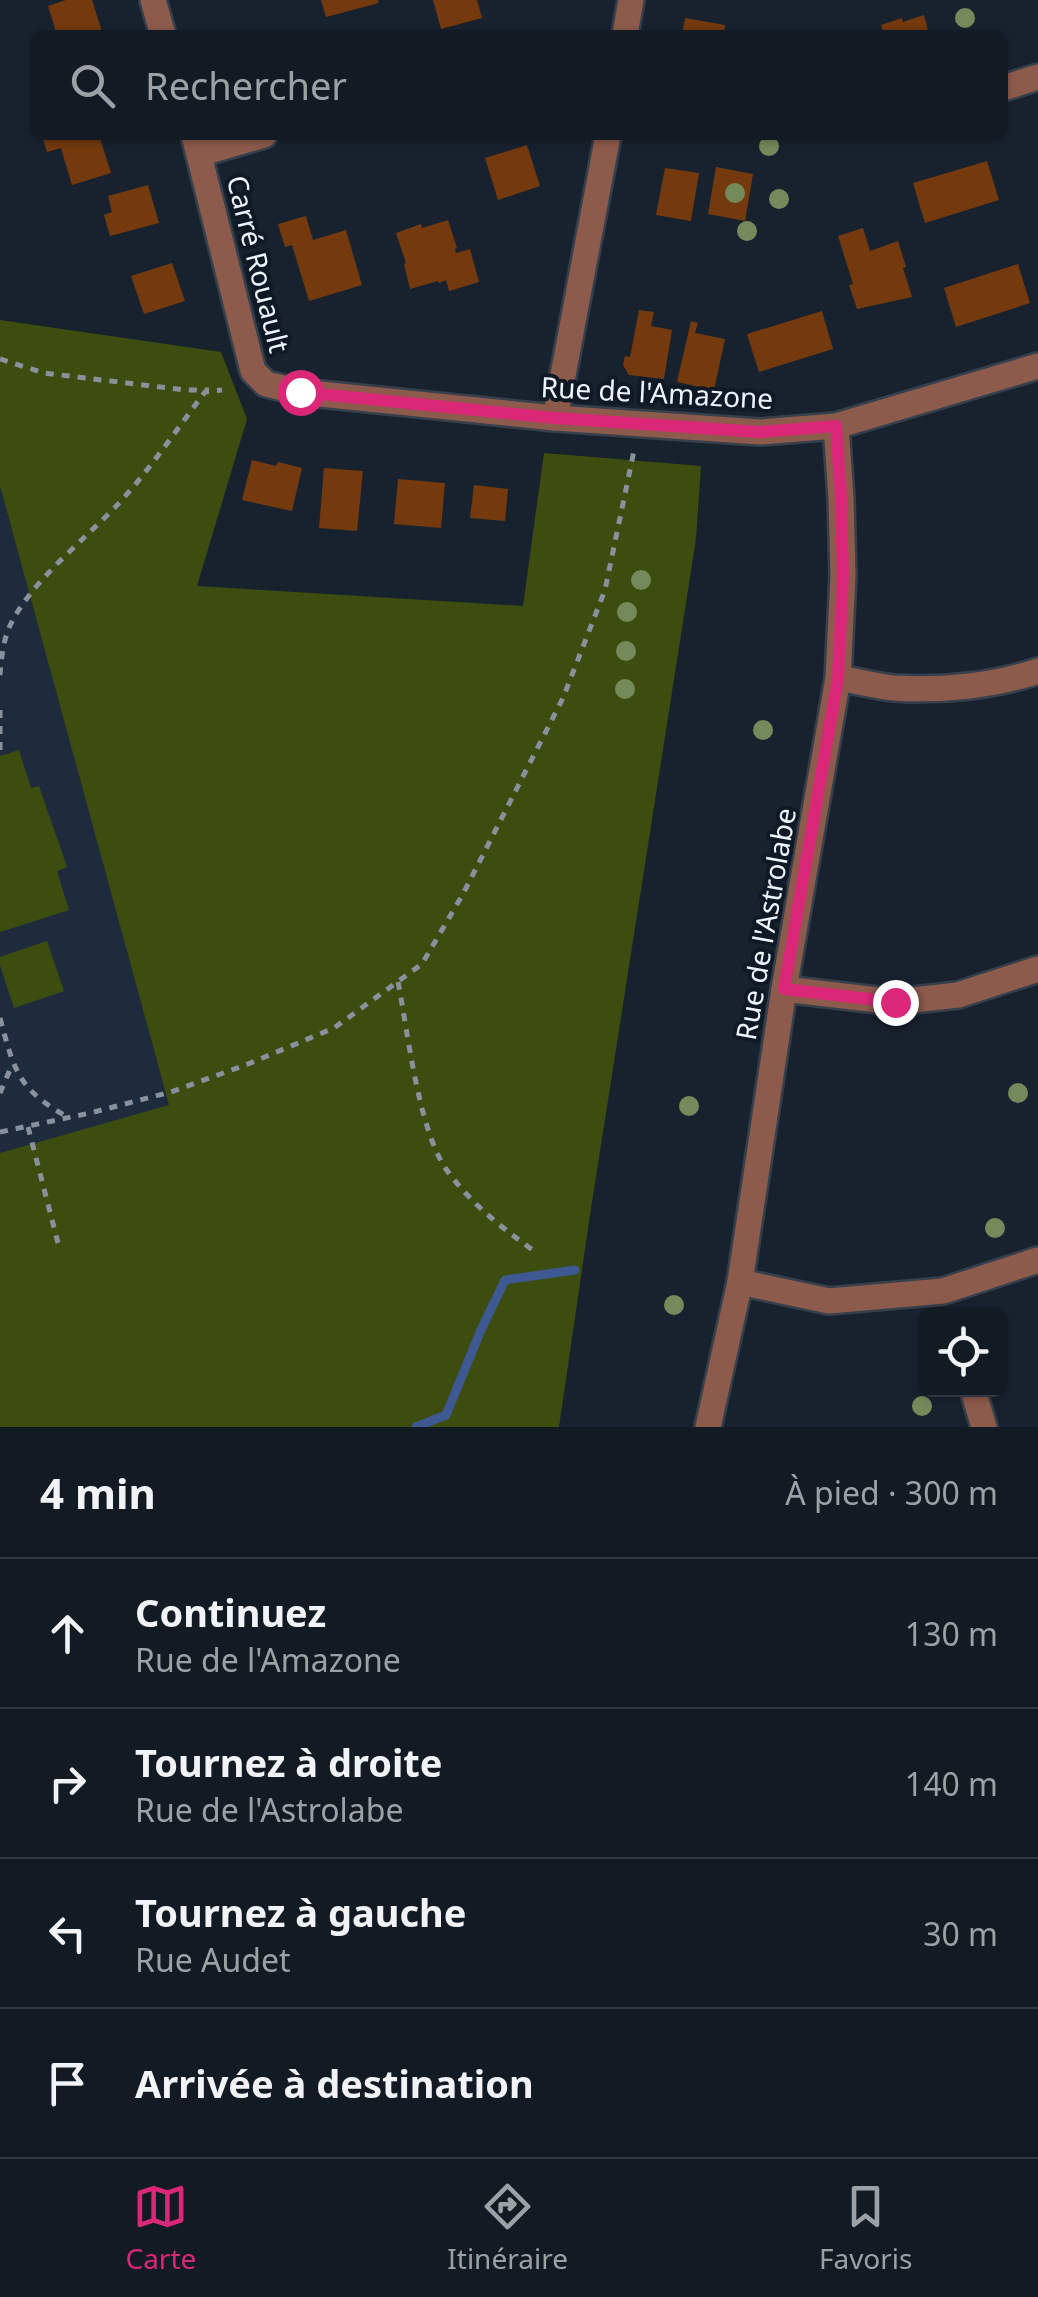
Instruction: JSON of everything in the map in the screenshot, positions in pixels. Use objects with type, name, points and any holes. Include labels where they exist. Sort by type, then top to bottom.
[{"type":"street","points":[[153,0],[162,30]]},
{"type":"street","points":[[626,30],[631,0]]},
{"type":"street","points":[[1008,86],[1038,77]]},
{"type":"street","name":"Carré Rouault","points":[[227,140],[197,144],[252,371],[266,384]]},
{"type":"street","points":[[555,418],[607,140]]},
{"type":"street","name":"Rue de l'Amazone","points":[[266,384],[300,392],[555,418],[760,432],[836,426],[1038,366]]},
{"type":"street","name":"Rue de l'Astrolabe","points":[[708,1427],[740,1282],[784,989],[838,678],[843,576],[836,426]]},
{"type":"street","points":[[838,678],[894,688],[958,687],[1038,672]]},
{"type":"street","points":[[784,989],[895,1002],[958,995],[1038,969]]},
{"type":"street","points":[[740,1282],[829,1300],[946,1303],[1038,1260]]},
{"type":"street","points":[[975,1397],[984,1427]]},
{"type":"path","points":[[0,358],[44,373],[184,390],[222,390],[205,392],[143,476],[57,564],[26,602],[8,630],[0,676]]},
{"type":"path","points":[[0,1132],[170,1092],[248,1064],[334,1028],[422,964],[564,698],[605,590],[640,424]]},
{"type":"path","points":[[0,710],[0,750]]},
{"type":"path","points":[[398,982],[420,1096],[445,1167],[488,1217],[537,1253]]},
{"type":"path","points":[[0,1018],[12,1065],[29,1090],[69,1118]]},
{"type":"path","points":[[0,1093],[12,1065]]},
{"type":"path","points":[[28,1127],[58,1243]]},
{"type":"shaded area","points":[[0,486],[169,1106],[0,1153]]},
{"type":"green space","points":[[0,320],[221,352],[247,419],[197,586],[523,606],[544,453],[701,466],[696,539],[559,1427],[0,1427],[0,1153],[169,1105],[0,486]]},
{"type":"green space","points":[[19,750],[31,788],[39,786],[67,867],[57,871],[69,910],[0,932],[0,756]]},
{"type":"green space","points":[[47,941],[64,991],[14,1008],[0,957]]},
{"type":"building","points":[[66,0],[92,0],[101,30],[55,30],[48,6]]},
{"type":"building","points":[[321,0],[378,0],[379,3],[326,17]]},
{"type":"building","points":[[433,0],[477,0],[482,18],[441,29]]},
{"type":"building","points":[[924,15],[928,30],[882,30],[881,25],[902,18],[903,22]]},
{"type":"building","points":[[685,18],[725,25],[724,30],[683,30]]},
{"type":"building","points":[[43,140],[101,140],[111,173],[72,185],[61,148],[47,152]]},
{"type":"building","points":[[527,145],[540,186],[498,200],[485,158]]},
{"type":"building","points":[[987,161],[999,200],[925,223],[913,183]]},
{"type":"building","points":[[716,167],[753,174],[745,221],[708,214]]},
{"type":"building","points":[[665,168],[699,173],[691,221],[656,215]]},
{"type":"building","points":[[148,185],[159,223],[110,236],[104,215],[112,212],[108,196]]},
{"type":"building","points":[[306,216],[313,240],[346,230],[362,285],[309,301],[292,245],[285,247],[278,224]]},
{"type":"building","points":[[448,220],[456,253],[470,249],[479,282],[449,291],[446,280],[410,289],[396,233]]},
{"type":"building","points":[[863,228],[870,251],[898,241],[912,297],[857,309],[838,236]]},
{"type":"building","points":[[172,263],[185,301],[144,314],[131,276]]},
{"type":"building","points":[[1018,264],[1030,303],[956,327],[944,288]]},
{"type":"building","points":[[639,310],[654,312],[651,326],[672,330],[664,379],[629,375],[623,365],[625,356],[630,357]]},
{"type":"building","points":[[822,311],[833,349],[759,372],[747,334]]},
{"type":"building","points":[[691,321],[698,323],[695,333],[725,339],[714,390],[677,382]]},
{"type":"building","points":[[252,460],[302,468],[292,511],[242,500]]},
{"type":"building","points":[[324,468],[363,471],[357,531],[319,528]]},
{"type":"building","points":[[398,479],[445,483],[441,528],[394,524]]},
{"type":"building","points":[[474,485],[508,489],[505,521],[470,518]]},
{"type":"waterway","points":[[416,1427],[446,1415],[505,1280],[575,1270]]},
{"type":"route","points":[[300,392],[555,418],[760,432],[836,426],[843,576],[838,678],[784,989],[895,1002]]}]
